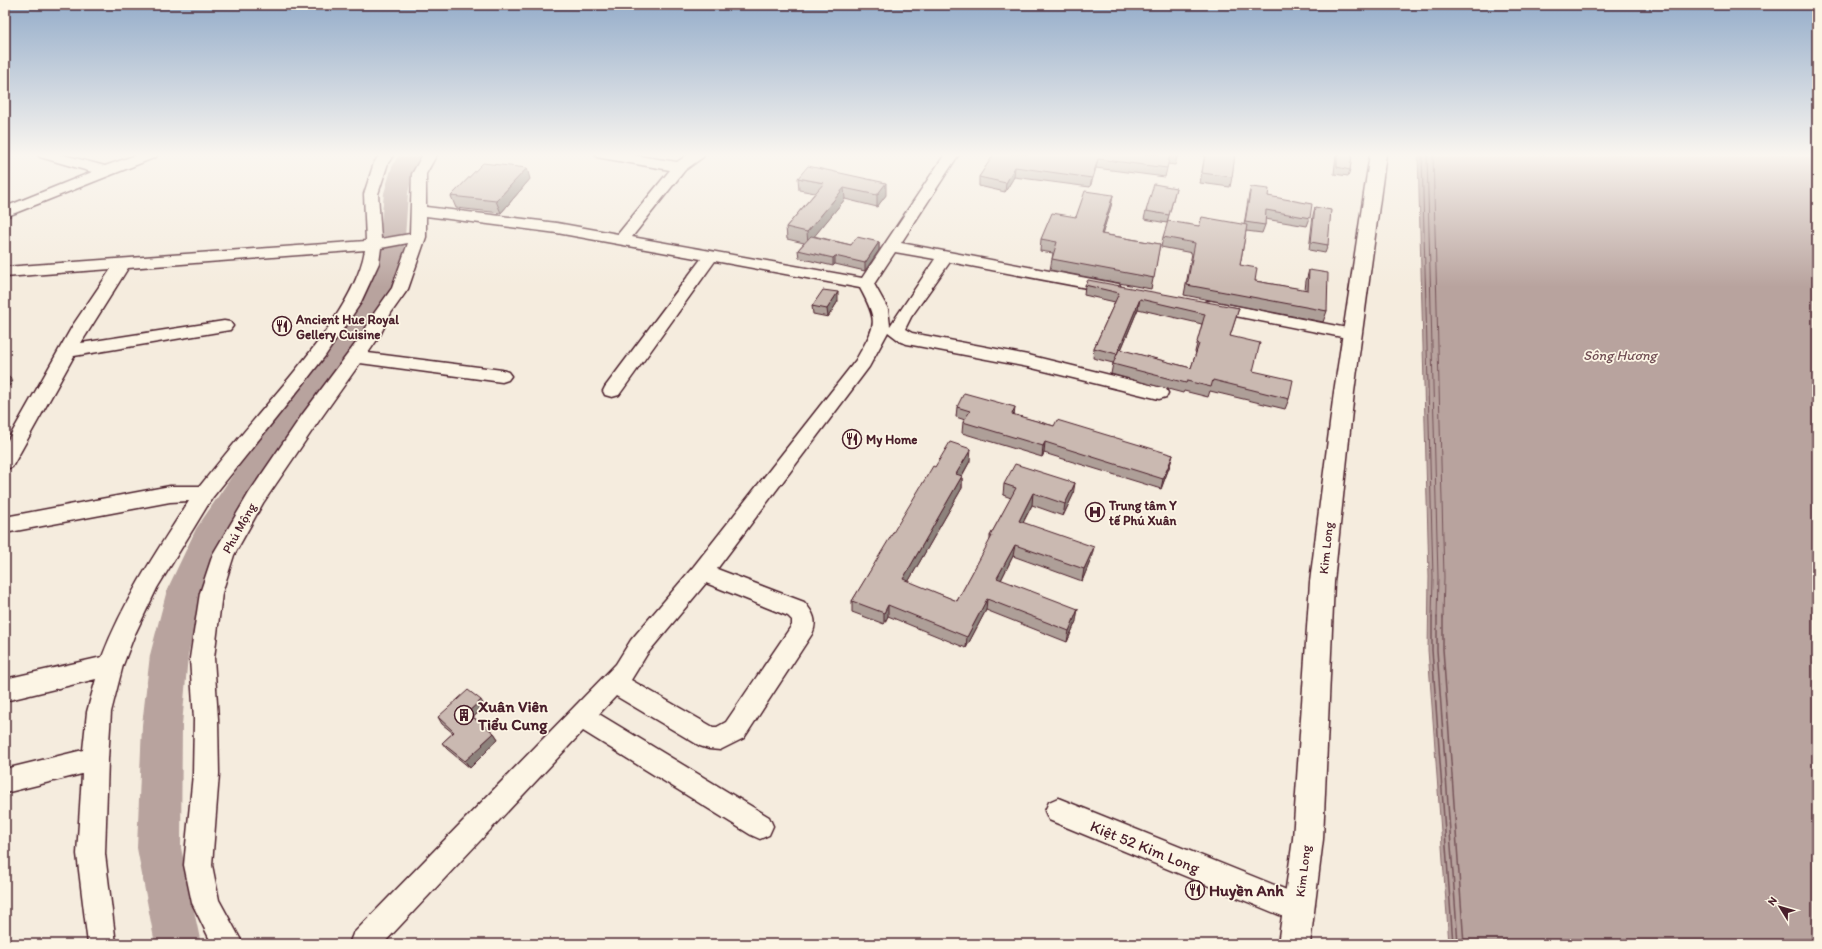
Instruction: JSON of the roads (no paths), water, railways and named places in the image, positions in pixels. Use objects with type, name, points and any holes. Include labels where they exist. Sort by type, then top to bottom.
[{"type":"main road","name":"Kim Long","points":[[1294,944],[1308,840],[1322,582],[1352,334],[1372,198]]},
{"type":"street","points":[[5,212],[39,198]]},
{"type":"street","points":[[102,944],[91,854],[95,759],[99,712],[111,665],[122,636],[148,583],[205,493],[319,352],[352,304],[379,244],[372,198]]},
{"type":"street","name":"Phú Mộng","points":[[229,944],[217,926],[206,903],[198,865],[206,774],[206,719],[202,658],[211,593],[224,554],[256,498],[309,420],[370,337],[383,312],[400,289],[419,211],[419,198]]},
{"type":"street","points":[[622,240],[656,198]]},
{"type":"street","points":[[866,284],[923,198]]},
{"type":"street","points":[[363,944],[624,671],[639,647],[702,572],[863,363],[881,330],[882,322],[880,308],[866,284],[557,228],[419,211]]},
{"type":"street","points":[[5,272],[379,244],[412,239]]},
{"type":"street","points":[[891,246],[1128,290]]},
{"type":"street","points":[[612,391],[711,256]]},
{"type":"street","points":[[945,257],[903,316],[896,331],[907,338],[1028,362],[1159,393]]},
{"type":"street","points":[[5,462],[82,325],[122,264]]},
{"type":"street","points":[[1198,304],[1352,334]]},
{"type":"street","points":[[68,351],[97,345],[224,326]]},
{"type":"street","points":[[356,357],[502,376]]},
{"type":"street","points":[[5,525],[170,494],[205,493]]},
{"type":"street","points":[[613,682],[709,738],[720,739],[735,730],[804,627],[803,616],[796,609],[702,572]]},
{"type":"street","points":[[5,690],[111,665]]},
{"type":"street","points":[[581,716],[760,826]]},
{"type":"street","points":[[5,781],[95,759]]},
{"type":"street","name":"Kiệt 52 Kim Long","points":[[1058,812],[1298,909]]},
{"type":"water","name":"Sông Hương","points":[[1419,198],[1817,198],[1817,944],[1449,944],[1428,650],[1429,577]]},
{"type":"waterway","points":[[178,944],[159,848],[162,725],[169,655],[185,590],[208,538],[252,471],[341,350],[370,306],[383,277],[391,253],[396,198]]},
{"type":"place","name":"Ancient Hue Royal Gellery Cuisine","points":[[282,326]]},
{"type":"place","name":"My Home","points":[[852,439]]},
{"type":"place","name":"Trung tâm Y tế Phú Xuân","points":[[1095,512]]},
{"type":"place","name":"Xuân Viên Tiểu Cung","points":[[464,715]]},
{"type":"place","name":"Huyền Anh","points":[[1195,890]]}]
